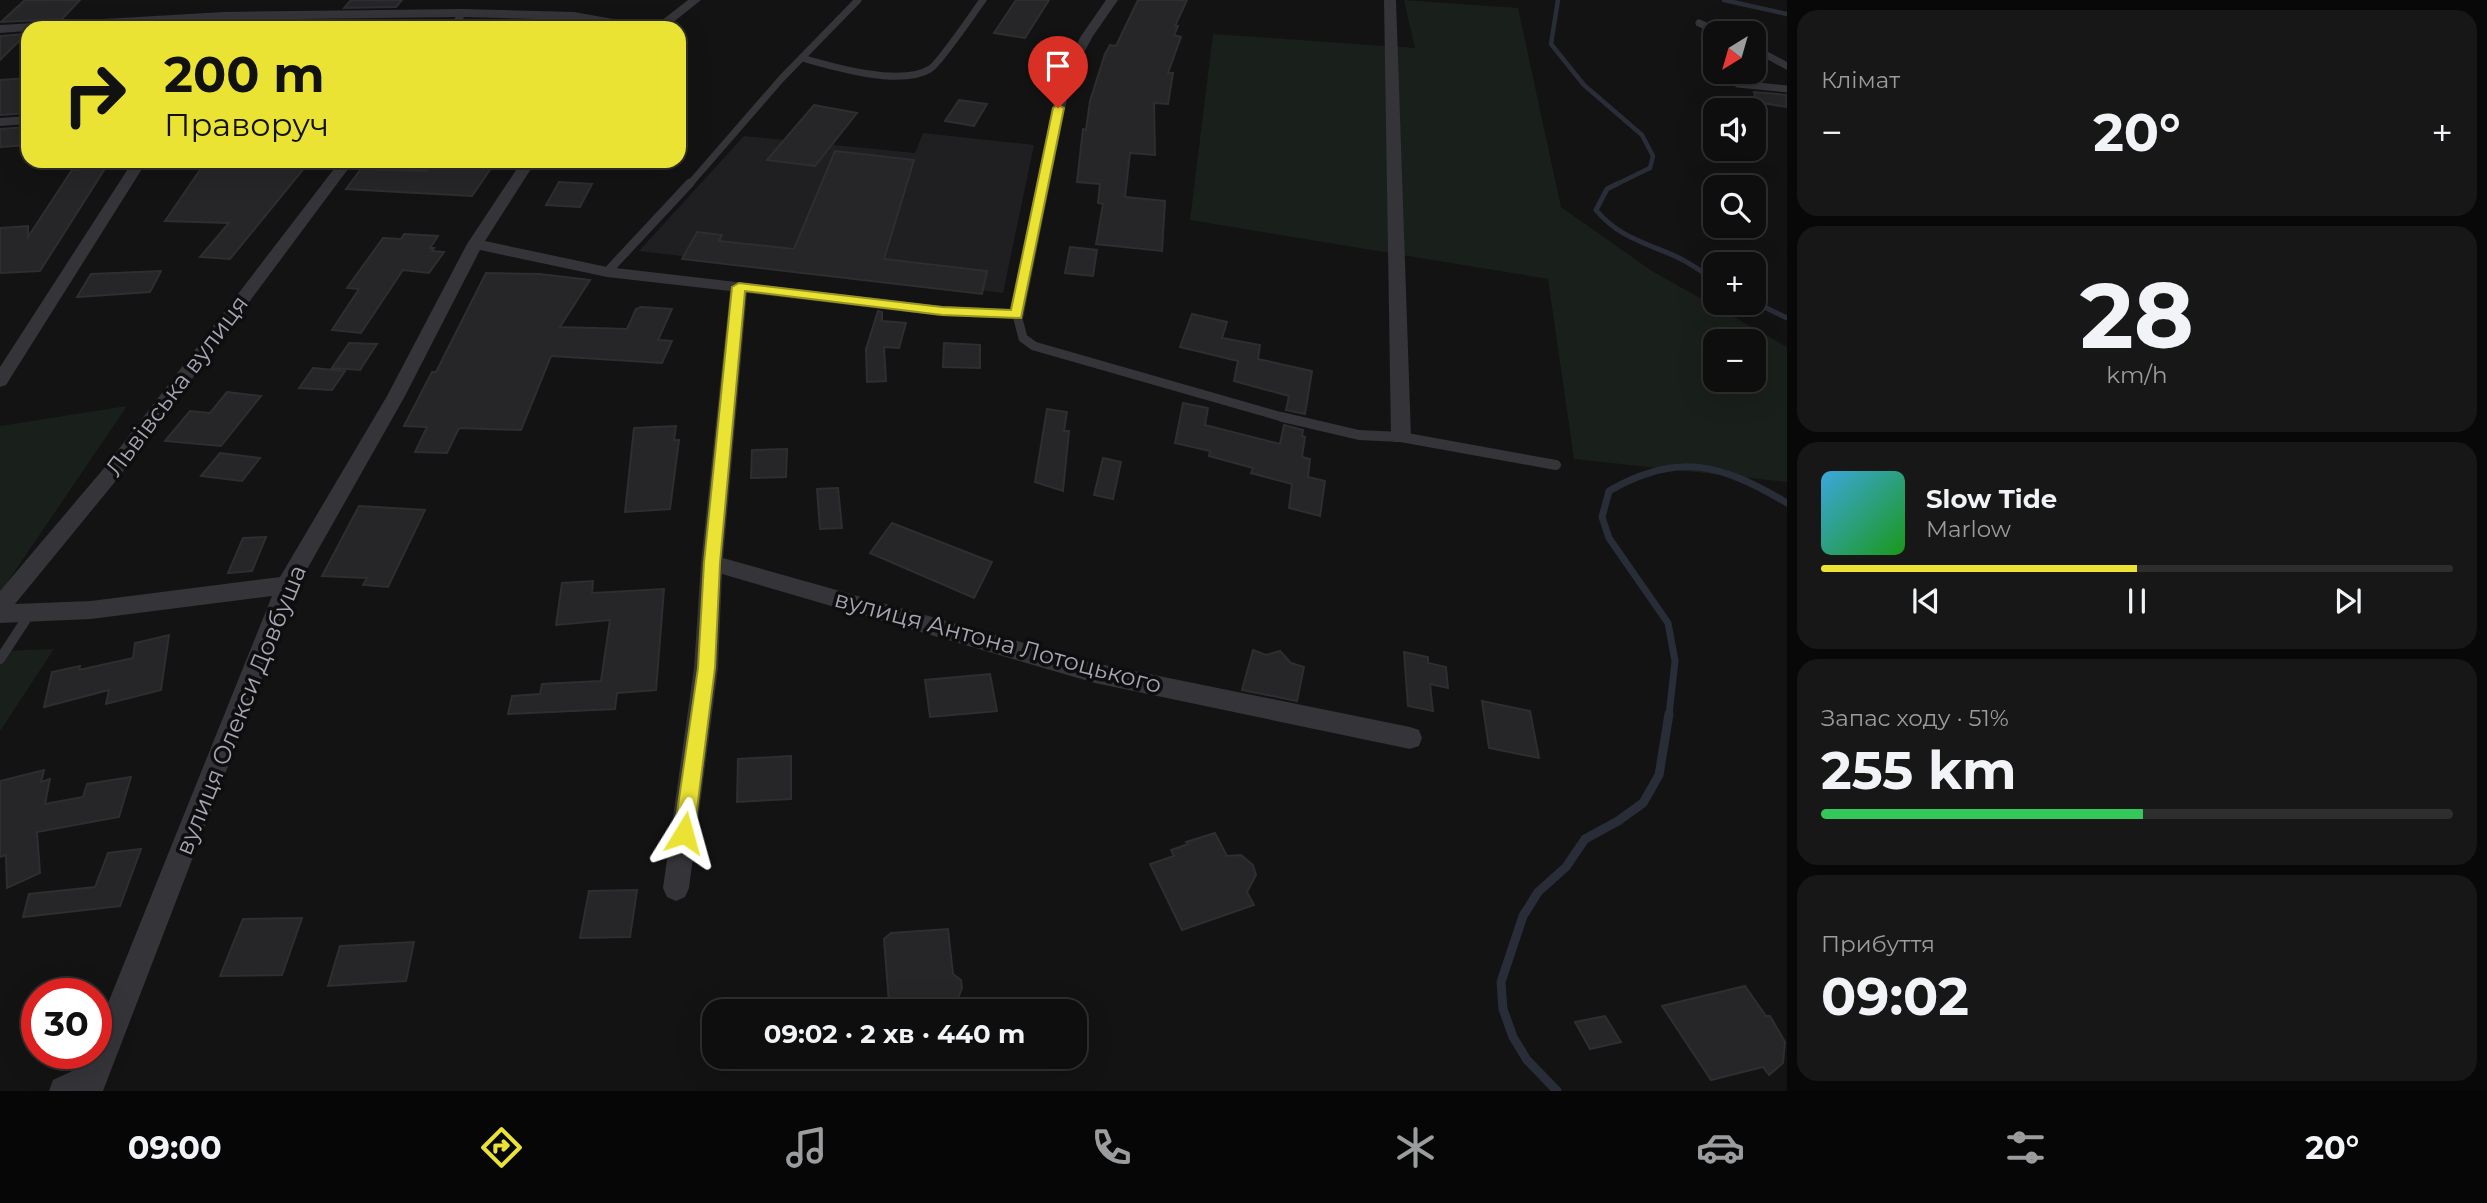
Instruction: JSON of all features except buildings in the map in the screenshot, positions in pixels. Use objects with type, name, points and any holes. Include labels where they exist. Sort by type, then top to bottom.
[{"type":"street","points":[[224,16],[234,0]]},
{"type":"street","points":[[422,13],[440,0]]},
{"type":"street","points":[[668,21],[695,0]]},
{"type":"street","points":[[475,244],[607,272],[942,311],[1017,315],[1066,74],[1087,36],[1112,0]]},
{"type":"street","points":[[1390,0],[1401,437]]},
{"type":"street","points":[[138,21],[224,16],[422,13],[574,16],[602,21]]},
{"type":"street","points":[[0,29],[21,28]]},
{"type":"street","points":[[0,122],[21,120]]},
{"type":"street","points":[[0,382],[136,168]]},
{"type":"street","name":"Львівська вулиця","points":[[0,607],[112,472],[342,168]]},
{"type":"street","name":"вулиця Олекси Довбуша","points":[[90,1084],[287,585],[396,396],[475,244],[524,168]]},
{"type":"street","points":[[676,888],[706,668],[712,563],[739,287]]},
{"type":"street","name":"вулиця Антона Лотоцького","points":[[712,563],[1095,673],[1410,738]]},
{"type":"street","points":[[11,613],[91,610],[287,585]]},
{"type":"street","points":[[64,1091],[90,1084]]},
{"type":"lane","points":[[607,272],[662,217],[695,176],[858,0]]},
{"type":"lane","points":[[802,58],[854,72],[880,75],[918,73],[931,69],[983,0]]},
{"type":"lane","points":[[457,21],[463,13]]},
{"type":"lane","points":[[1699,23],[1703,25]]},
{"type":"lane","points":[[1766,55],[1787,66]]},
{"type":"lane","points":[[1738,85],[1787,89]]},
{"type":"lane","points":[[1017,315],[1023,338],[1034,346],[1325,429],[1359,435],[1401,437],[1556,465]]},
{"type":"lane","points":[[0,659],[25,621],[11,613]]},
{"type":"shaded area","points":[[1404,0],[1518,8],[1561,207],[1652,271],[1703,300],[1703,315],[1730,315],[1755,329],[1703,329],[1703,392],[1766,392],[1766,335],[1787,347],[1787,482],[1574,459],[1548,279],[1190,220],[1213,34],[1415,48]]},
{"type":"shaded area","points":[[923,133],[1034,145],[1003,293],[639,251],[744,136],[915,153]]},
{"type":"shaded area","points":[[127,406],[0,593],[0,426]]},
{"type":"shaded area","points":[[54,649],[0,731],[0,651]]},
{"type":"waterway","points":[[1558,0],[1551,44],[1584,85],[1642,135],[1653,156],[1650,168],[1615,185]]},
{"type":"waterway","points":[[1724,0],[1787,14]]},
{"type":"waterway","points":[[1615,185],[1619,183]]},
{"type":"waterway","points":[[1615,185],[1607,189],[1596,210],[1605,219],[1623,233],[1682,259],[1703,272]]},
{"type":"waterway","points":[[1766,308],[1787,318]]},
{"type":"waterway","points":[[1669,715],[1675,661],[1668,623],[1609,538],[1602,517],[1609,491],[1634,478],[1657,471],[1699,467],[1741,479],[1787,503]]},
{"type":"waterway","points":[[1557,1091],[1527,1060],[1513,1037],[1503,1009],[1501,982],[1523,916],[1538,892],[1566,867],[1585,839],[1618,821],[1643,803],[1659,775],[1669,714]]},
{"type":"route","points":[[684,833],[706,668],[712,563],[739,287],[942,311],[1017,315],[1058,108]]}]
